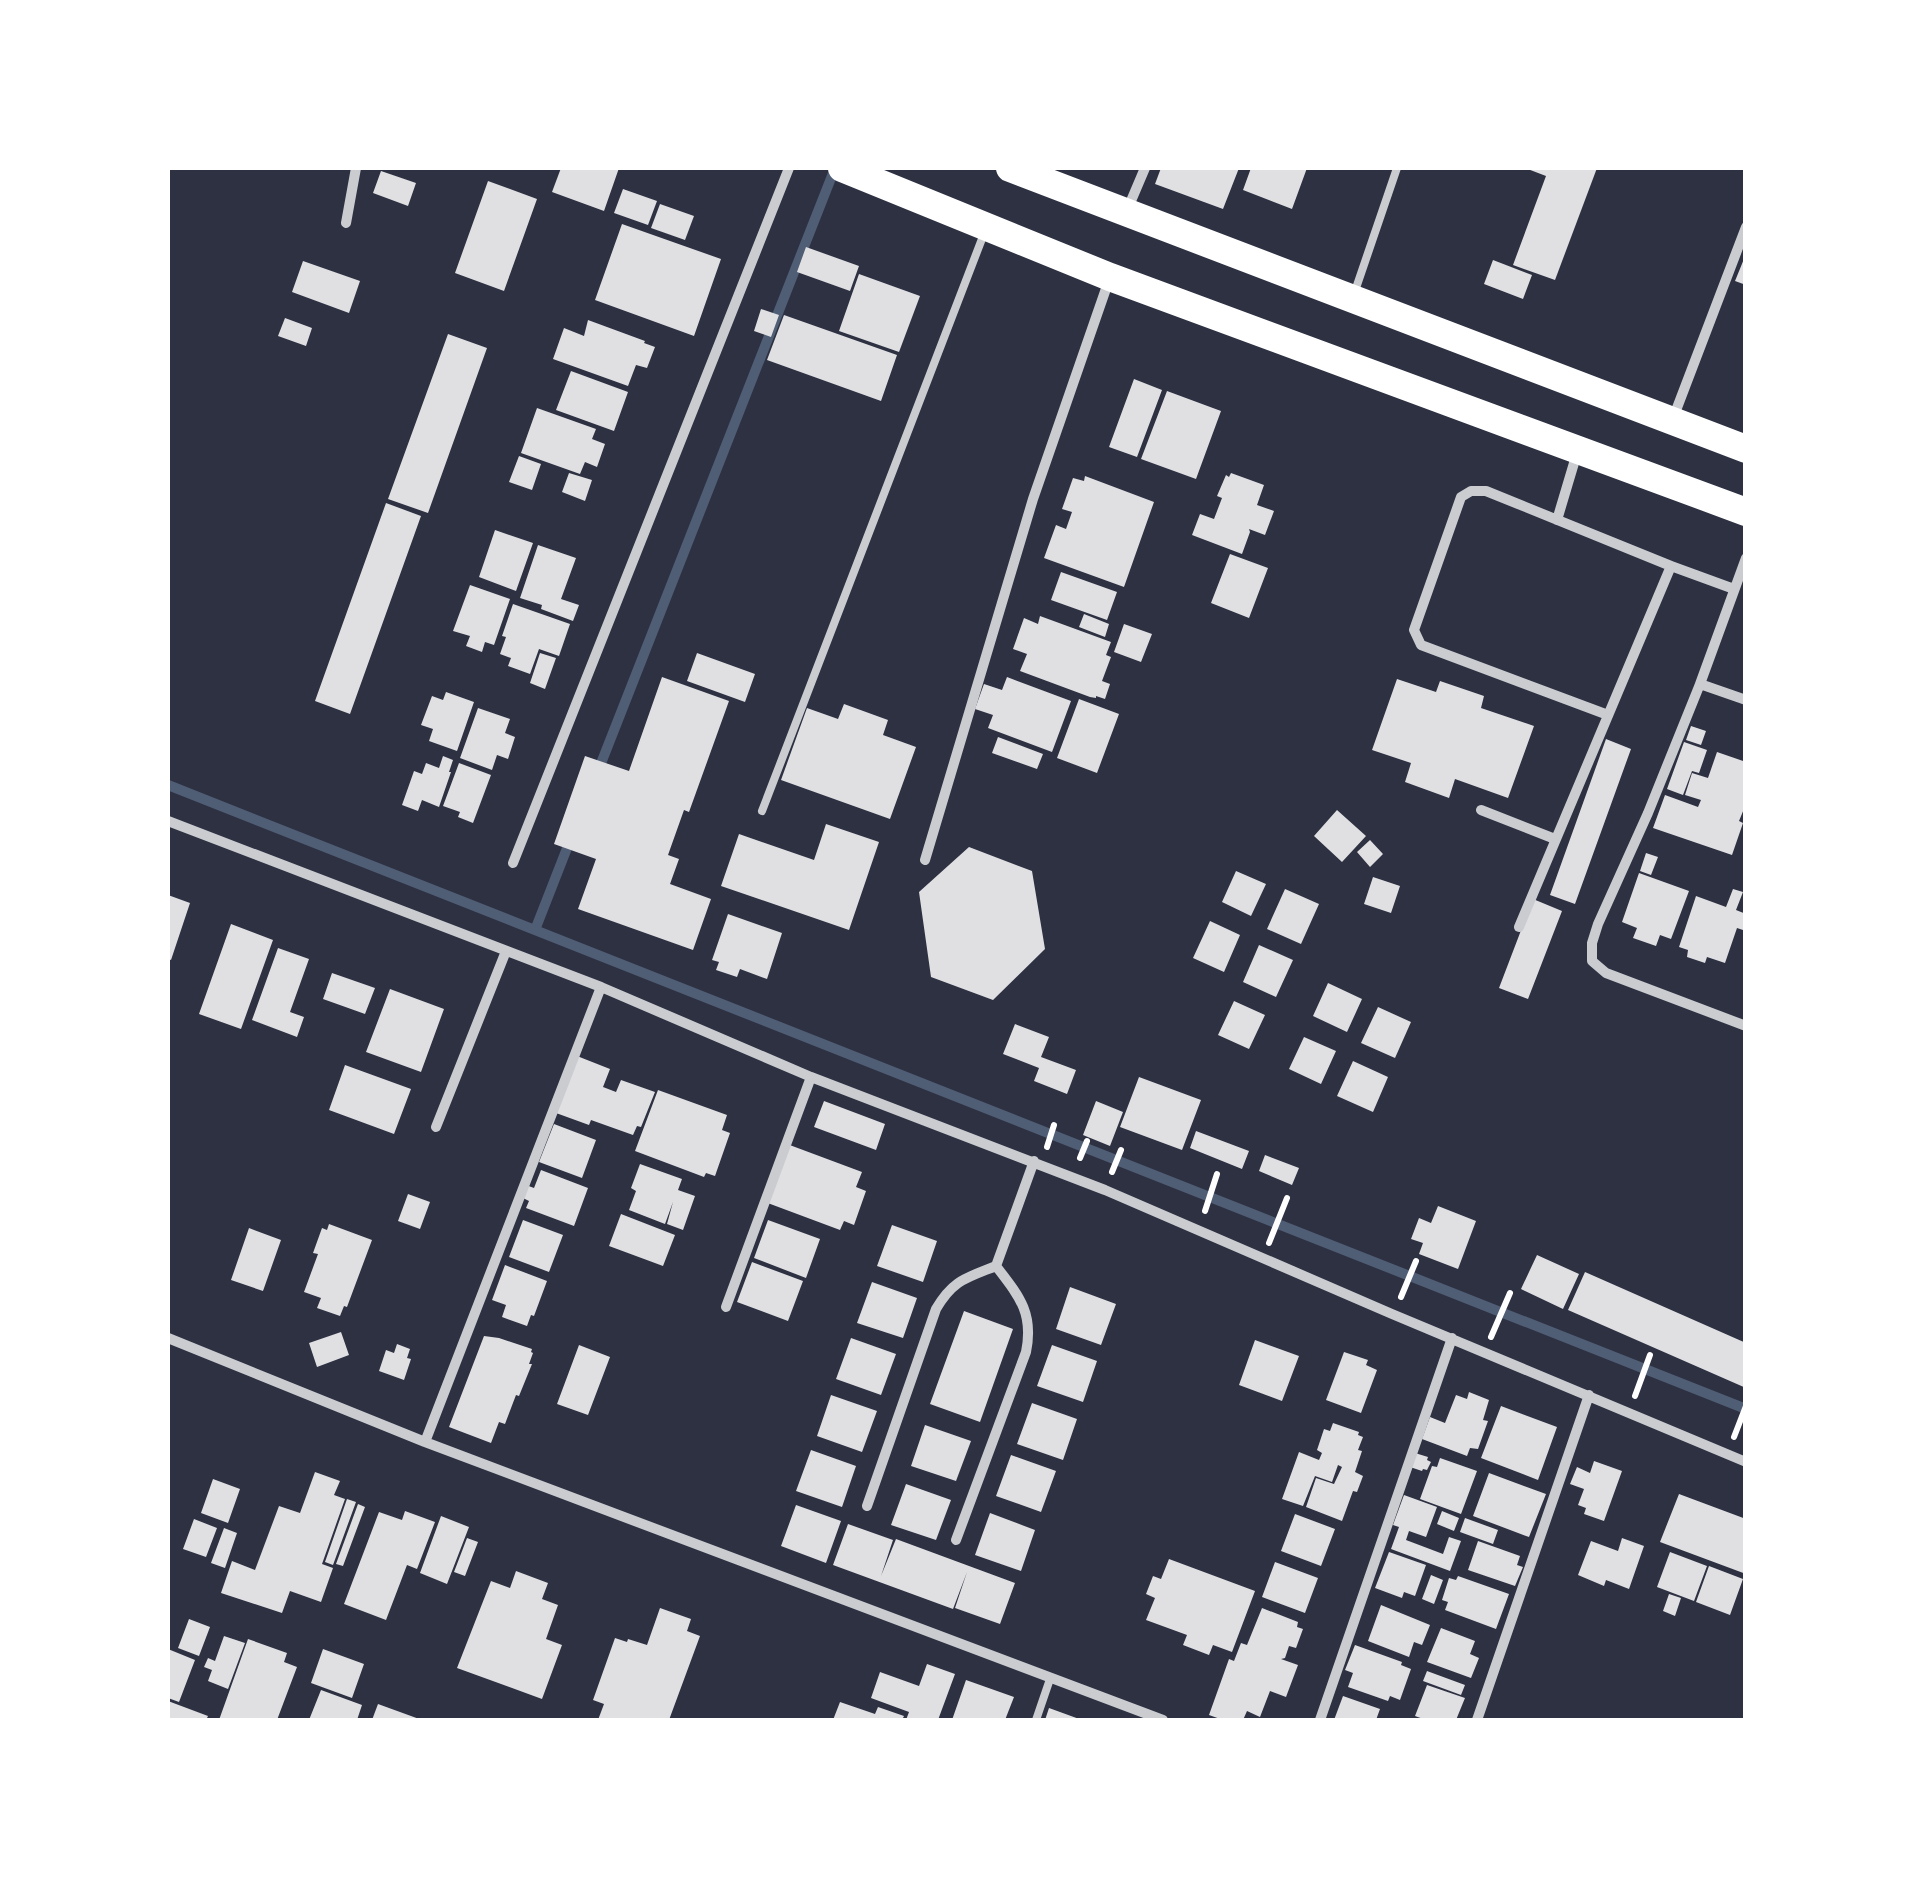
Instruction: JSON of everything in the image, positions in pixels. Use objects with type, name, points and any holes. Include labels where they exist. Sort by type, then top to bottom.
[{"type":"highway","points":[[844,168],[1110,277],[1746,512]]},
{"type":"highway","points":[[1010,168],[1746,449]]},
{"type":"street","points":[[346,223],[356,168]]},
{"type":"street","points":[[512,863],[788,168]]},
{"type":"street","points":[[1127,211],[1145,168]]},
{"type":"street","points":[[1672,422],[1746,226]]},
{"type":"street","points":[[925,860],[1033,499],[1110,277]]},
{"type":"street","points":[[1557,520],[1578,450]]},
{"type":"street","points":[[1608,715],[1421,644],[1414,630],[1461,497],[1471,490],[1486,491],[1734,589]]},
{"type":"street","points":[[1746,558],[1700,684],[1592,943],[1592,961],[1606,973],[1746,1026]]},
{"type":"street","points":[[1519,927],[1671,566]]},
{"type":"street","points":[[1700,684],[1746,700]]},
{"type":"street","points":[[1481,810],[1555,839]]},
{"type":"street","points":[[168,821],[601,987],[810,1076],[1034,1161],[1746,1462]]},
{"type":"street","points":[[436,1127],[506,950]]},
{"type":"street","points":[[425,1442],[601,987]]},
{"type":"street","points":[[726,1307],[810,1076]]},
{"type":"street","points":[[867,1506],[936,1309],[948,1290],[996,1266],[1034,1161]]},
{"type":"street","points":[[956,1540],[1026,1352],[1030,1330],[1024,1306],[996,1266]]},
{"type":"street","points":[[168,1338],[425,1442],[1163,1720]]},
{"type":"street","points":[[1320,1720],[1452,1338]]},
{"type":"street","points":[[1477,1720],[1589,1395]]},
{"type":"lane","points":[[1352,298],[1397,168]]},
{"type":"lane","points":[[762,811],[987,225]]},
{"type":"lane","points":[[1036,1720],[1050,1679]]},
{"type":"path","points":[[1046,1149],[1054,1125]]},
{"type":"path","points":[[1079,1162],[1087,1141]]},
{"type":"path","points":[[1110,1175],[1121,1150]]},
{"type":"path","points":[[1204,1214],[1217,1174]]},
{"type":"path","points":[[1270,1239],[1287,1198]]},
{"type":"path","points":[[1402,1294],[1416,1261]]},
{"type":"path","points":[[1493,1333],[1510,1292]]},
{"type":"path","points":[[1638,1388],[1650,1355]]},
{"type":"path","points":[[1736,1431],[1746,1406]]},
{"type":"building","points":[[561,168],[619,168],[604,211],[552,192]]},
{"type":"building","points":[[1161,168],[1239,168],[1223,209],[1155,184]]},
{"type":"building","points":[[1251,168],[1307,168],[1292,209],[1243,190]]},
{"type":"building","points":[[1525,168],[1597,168],[1555,280],[1513,265],[1546,176]]},
{"type":"building","points":[[381,171],[416,183],[408,206],[373,193]]},
{"type":"building","points":[[488,181],[537,199],[504,291],[455,273]]},
{"type":"building","points":[[623,189],[657,201],[648,225],[614,213]]},
{"type":"building","points":[[660,204],[694,216],[685,240],[651,228]]},
{"type":"building","points":[[622,224],[721,259],[694,336],[595,300]]},
{"type":"building","points":[[806,247],[859,266],[850,291],[797,272]]},
{"type":"building","points":[[1746,254],[1746,285],[1735,281]]},
{"type":"building","points":[[1493,260],[1532,275],[1523,299],[1484,284]]},
{"type":"building","points":[[303,261],[360,281],[349,313],[292,292]]},
{"type":"building","points":[[859,274],[920,296],[899,352],[839,331]]},
{"type":"building","points":[[761,309],[779,315],[771,337],[754,331]]},
{"type":"building","points":[[784,315],[897,355],[881,401],[767,360]]},
{"type":"building","points":[[285,318],[312,328],[306,346],[278,336]]},
{"type":"building","points":[[588,320],[655,347],[647,368],[636,365],[628,386],[553,359],[564,328],[584,336]]},
{"type":"building","points":[[448,334],[487,348],[428,513],[388,499]]},
{"type":"building","points":[[571,371],[628,392],[614,431],[556,410]]},
{"type":"building","points":[[1134,379],[1162,390],[1137,457],[1109,447]]},
{"type":"building","points":[[1167,391],[1221,411],[1196,479],[1141,459]]},
{"type":"building","points":[[537,408],[596,429],[592,439],[605,444],[597,467],[585,462],[580,474],[521,453]]},
{"type":"building","points":[[519,456],[541,464],[532,490],[509,482]]},
{"type":"building","points":[[569,473],[592,480],[585,501],[562,492]]},
{"type":"building","points":[[1231,473],[1264,485],[1257,505],[1274,511],[1265,535],[1249,529],[1242,554],[1192,535],[1200,514],[1214,519],[1222,498],[1217,496],[1226,475]]},
{"type":"building","points":[[1085,476],[1154,502],[1124,587],[1044,558],[1056,525],[1066,529],[1072,512],[1062,509],[1073,478],[1084,481]]},
{"type":"building","points":[[386,503],[421,516],[350,714],[315,701]]},
{"type":"building","points":[[495,530],[533,543],[516,591],[479,577]]},
{"type":"building","points":[[538,545],[576,558],[561,599],[579,605],[573,621],[520,598]]},
{"type":"building","points":[[1230,554],[1268,568],[1249,618],[1211,603]]},
{"type":"building","points":[[1061,572],[1117,592],[1107,620],[1051,600]]},
{"type":"building","points":[[470,585],[510,599],[494,645],[485,642],[482,652],[466,646],[470,636],[453,631]]},
{"type":"building","points":[[513,604],[570,624],[559,656],[539,649],[530,674],[508,666],[511,658],[500,654]]},
{"type":"building","points":[[1084,614],[1109,624],[1105,637],[1079,627]]},
{"type":"building","points":[[1040,616],[1111,642],[1106,655],[1111,657],[1102,681],[1110,684],[1105,699],[1020,671],[1027,654],[1013,649],[1024,618],[1038,624]]},
{"type":"building","points":[[1124,624],[1152,634],[1141,662],[1114,652]]},
{"type":"building","points":[[540,653],[556,658],[545,689],[530,683]]},
{"type":"building","points":[[697,653],[755,674],[745,702],[687,681]]},
{"type":"building","points":[[662,677],[729,701],[689,812],[684,810],[668,855],[679,859],[670,884],[711,899],[693,950],[578,909],[596,859],[554,844],[585,756],[629,771]]},
{"type":"building","points":[[1007,677],[1071,701],[1052,752],[988,728],[993,715],[975,709],[984,684],[1002,690]]},
{"type":"building","points":[[1397,679],[1436,692],[1440,681],[1484,696],[1481,708],[1534,726],[1508,798],[1455,779],[1449,798],[1405,782],[1411,763],[1372,750]]},
{"type":"building","points":[[446,692],[474,702],[457,751],[429,741],[433,729],[421,725],[432,696],[443,700]]},
{"type":"building","points":[[1079,699],[1119,714],[1097,773],[1057,758]]},
{"type":"building","points":[[844,704],[888,720],[883,735],[916,747],[890,819],[781,780],[807,708],[838,719]]},
{"type":"building","points":[[478,708],[510,719],[505,733],[515,737],[508,759],[497,755],[492,770],[460,758]]},
{"type":"building","points":[[1691,726],[1706,731],[1701,745],[1686,740]]},
{"type":"building","points":[[998,737],[1043,754],[1037,769],[992,753]]},
{"type":"building","points":[[1606,739],[1631,749],[1575,904],[1550,895]]},
{"type":"building","points":[[1684,742],[1707,750],[1699,773],[1692,771],[1683,795],[1667,789]]},
{"type":"building","points":[[1717,752],[1746,762],[1746,804],[1732,855],[1653,828],[1665,795],[1698,807],[1701,800],[1685,795],[1692,773],[1708,778]]},
{"type":"building","points":[[443,756],[453,760],[439,807],[422,800],[418,811],[402,805],[414,771],[422,774],[426,763],[439,768]]},
{"type":"building","points":[[459,763],[491,775],[473,823],[458,817],[460,812],[443,806]]},
{"type":"building","points":[[1337,810],[1366,836],[1342,862],[1314,836]]},
{"type":"building","points":[[826,824],[879,842],[849,930],[721,886],[739,834],[814,860]]},
{"type":"building","points":[[1370,840],[1383,854],[1370,867],[1357,852]]},
{"type":"building","points":[[969,847],[1032,871],[1045,949],[993,1000],[931,977],[919,892]]},
{"type":"building","points":[[1646,853],[1658,857],[1651,875],[1640,871]]},
{"type":"building","points":[[1236,871],[1266,884],[1251,916],[1222,902]]},
{"type":"building","points":[[1639,873],[1689,891],[1671,939],[1660,935],[1656,946],[1633,938],[1637,928],[1622,922]]},
{"type":"building","points":[[1373,877],[1400,886],[1391,913],[1364,904]]},
{"type":"building","points":[[1285,889],[1319,904],[1301,944],[1267,929]]},
{"type":"building","points":[[1733,889],[1743,892],[1736,910],[1746,914],[1746,931],[1737,928],[1725,963],[1707,957],[1705,963],[1687,957],[1688,950],[1679,947],[1696,896],[1726,907]]},
{"type":"building","points":[[168,895],[190,903],[171,960],[168,959]]},
{"type":"building","points":[[1533,899],[1562,911],[1528,999],[1499,988]]},
{"type":"building","points":[[728,914],[782,933],[767,979],[740,969],[737,977],[716,970],[719,962],[712,960]]},
{"type":"building","points":[[1210,921],[1240,935],[1224,972],[1193,958]]},
{"type":"building","points":[[231,924],[273,940],[241,1029],[199,1014]]},
{"type":"building","points":[[1259,945],[1293,960],[1276,997],[1243,982]]},
{"type":"building","points":[[278,948],[309,959],[290,1012],[304,1017],[297,1037],[252,1020]]},
{"type":"building","points":[[332,973],[375,988],[365,1014],[323,999]]},
{"type":"building","points":[[1328,983],[1362,999],[1347,1032],[1313,1016]]},
{"type":"building","points":[[390,989],[444,1009],[421,1072],[366,1052]]},
{"type":"building","points":[[1234,1001],[1265,1015],[1249,1049],[1218,1035]]},
{"type":"building","points":[[1378,1007],[1411,1022],[1395,1058],[1361,1043]]},
{"type":"building","points":[[1015,1024],[1049,1037],[1041,1057],[1076,1070],[1067,1094],[1034,1081],[1039,1068],[1003,1054]]},
{"type":"building","points":[[1304,1037],[1336,1051],[1321,1084],[1289,1069]]},
{"type":"building","points":[[577,1056],[610,1069],[603,1087],[616,1092],[621,1080],[655,1092],[641,1127],[637,1126],[633,1135],[556,1113]]},
{"type":"building","points":[[1353,1061],[1388,1077],[1373,1112],[1337,1096]]},
{"type":"building","points":[[345,1065],[411,1089],[394,1134],[329,1110]]},
{"type":"building","points":[[1139,1077],[1201,1100],[1182,1150],[1120,1127]]},
{"type":"building","points":[[658,1090],[727,1115],[722,1130],[730,1133],[715,1176],[706,1173],[704,1177],[635,1151]]},
{"type":"building","points":[[824,1101],[885,1124],[876,1150],[814,1127]]},
{"type":"building","points":[[1096,1101],[1123,1112],[1110,1146],[1083,1135]]},
{"type":"building","points":[[554,1124],[596,1140],[582,1178],[539,1162]]},
{"type":"building","points":[[1196,1131],[1249,1151],[1242,1169],[1190,1148]]},
{"type":"building","points":[[787,1144],[862,1172],[856,1187],[866,1191],[854,1225],[844,1221],[840,1230],[765,1202]]},
{"type":"building","points":[[1265,1155],[1299,1168],[1292,1185],[1259,1171]]},
{"type":"building","points":[[640,1164],[682,1179],[678,1190],[695,1196],[683,1230],[667,1224],[673,1202],[665,1224],[629,1210],[636,1191],[631,1188]]},
{"type":"building","points":[[541,1170],[588,1188],[574,1226],[526,1208],[529,1201],[521,1197],[526,1185],[534,1188]]},
{"type":"building","points":[[408,1194],[430,1202],[420,1229],[398,1221]]},
{"type":"building","points":[[1438,1206],[1476,1221],[1458,1269],[1419,1254],[1423,1243],[1411,1239],[1419,1218],[1431,1223]]},
{"type":"building","points":[[621,1214],[675,1235],[663,1266],[609,1246]]},
{"type":"building","points":[[523,1220],[563,1235],[549,1272],[509,1257]]},
{"type":"building","points":[[768,1220],[820,1239],[806,1278],[754,1258]]},
{"type":"building","points":[[329,1224],[372,1240],[340,1316],[317,1308],[321,1298],[304,1292],[318,1254],[313,1253],[322,1228],[327,1230]]},
{"type":"building","points":[[892,1225],[937,1241],[923,1282],[877,1266]]},
{"type":"building","points":[[249,1228],[281,1240],[263,1291],[231,1280]]},
{"type":"building","points":[[1537,1255],[1579,1274],[1563,1309],[1521,1289]]},
{"type":"building","points":[[752,1262],[803,1281],[788,1321],[737,1302]]},
{"type":"building","points":[[505,1265],[547,1281],[527,1326],[502,1317],[506,1305],[492,1300]]},
{"type":"building","points":[[1585,1272],[1746,1343],[1746,1388],[1568,1310]]},
{"type":"building","points":[[872,1282],[917,1298],[903,1338],[857,1323]]},
{"type":"building","points":[[1070,1287],[1116,1304],[1101,1345],[1056,1329]]},
{"type":"building","points":[[964,1311],[1013,1329],[980,1422],[930,1404]]},
{"type":"building","points":[[341,1332],[349,1355],[317,1367],[309,1343]]},
{"type":"building","points":[[484,1336],[532,1349],[533,1353],[519,1396],[516,1395],[505,1424],[499,1422],[491,1443],[449,1427]]},
{"type":"building","points":[[851,1338],[896,1354],[881,1395],[836,1379]]},
{"type":"building","points":[[1255,1340],[1299,1356],[1282,1401],[1239,1385]]},
{"type":"building","points":[[397,1344],[410,1349],[404,1380],[379,1371],[386,1350],[394,1353]]},
{"type":"building","points":[[579,1345],[610,1357],[588,1415],[557,1404]]},
{"type":"building","points":[[1052,1345],[1097,1361],[1083,1402],[1037,1386]]},
{"type":"building","points":[[1344,1352],[1368,1360],[1366,1365],[1377,1370],[1361,1413],[1326,1400]]},
{"type":"building","points":[[1469,1392],[1489,1400],[1483,1420],[1488,1421],[1478,1449],[1470,1448],[1467,1456],[1422,1439],[1430,1417],[1445,1423],[1456,1395],[1467,1399]]},
{"type":"building","points":[[831,1395],[877,1411],[862,1452],[817,1436]]},
{"type":"building","points":[[1032,1403],[1077,1419],[1063,1460],[1017,1444]]},
{"type":"building","points":[[1501,1406],[1557,1427],[1538,1480],[1481,1458]]},
{"type":"building","points":[[1333,1423],[1363,1437],[1355,1472],[1363,1476],[1342,1521],[1306,1507],[1316,1478],[1334,1484],[1342,1467],[1338,1465],[1332,1482],[1315,1476],[1303,1506],[1282,1499],[1299,1452],[1319,1460],[1322,1453],[1317,1450],[1324,1429],[1330,1431]]},
{"type":"building","points":[[925,1425],[971,1441],[956,1481],[911,1466]]},
{"type":"building","points":[[811,1450],[856,1466],[842,1507],[796,1491]]},
{"type":"building","points":[[1415,1453],[1428,1457],[1431,1462],[1427,1470],[1410,1467]]},
{"type":"building","points":[[1011,1455],[1056,1471],[1041,1512],[996,1496]]},
{"type":"building","points":[[1440,1458],[1477,1471],[1461,1514],[1420,1499],[1432,1466],[1437,1467]]},
{"type":"building","points":[[1594,1461],[1622,1471],[1604,1521],[1584,1514],[1586,1508],[1578,1505],[1584,1489],[1570,1484],[1577,1467],[1590,1473]]},
{"type":"building","points":[[315,1472],[340,1481],[334,1495],[345,1499],[322,1564],[333,1568],[321,1602],[290,1591],[282,1613],[221,1593],[232,1561],[255,1570],[279,1506],[300,1513]]},
{"type":"building","points":[[1489,1473],[1546,1494],[1529,1537],[1473,1516]]},
{"type":"building","points":[[213,1479],[240,1489],[228,1523],[201,1513]]},
{"type":"building","points":[[906,1484],[951,1500],[936,1540],[891,1525]]},
{"type":"building","points":[[1679,1494],[1746,1519],[1746,1574],[1660,1542]]},
{"type":"building","points":[[1404,1495],[1437,1507],[1426,1537],[1409,1531],[1406,1540],[1443,1554],[1449,1537],[1461,1541],[1450,1571],[1391,1549],[1399,1527],[1393,1525]]},
{"type":"building","points":[[347,1499],[356,1502],[333,1565],[325,1562]]},
{"type":"building","points":[[358,1504],[365,1507],[343,1566],[336,1564]]},
{"type":"building","points":[[796,1505],[841,1521],[826,1563],[781,1546]]},
{"type":"building","points":[[405,1511],[435,1522],[417,1569],[407,1565],[386,1620],[344,1604],[379,1512],[402,1520]]},
{"type":"building","points":[[1442,1511],[1459,1518],[1454,1531],[1437,1524]]},
{"type":"building","points":[[990,1513],[1035,1530],[1021,1571],[975,1555]]},
{"type":"building","points":[[1295,1514],[1335,1529],[1321,1566],[1281,1551]]},
{"type":"building","points":[[441,1516],[469,1527],[447,1584],[420,1573]]},
{"type":"building","points":[[1465,1518],[1498,1530],[1493,1544],[1460,1532]]},
{"type":"building","points":[[194,1519],[217,1528],[206,1557],[183,1549]]},
{"type":"building","points":[[848,1524],[893,1540],[881,1576],[896,1539],[1015,1583],[1000,1624],[955,1608],[967,1572],[953,1609],[833,1565]]},
{"type":"building","points":[[224,1528],[237,1533],[225,1568],[211,1563]]},
{"type":"building","points":[[467,1538],[478,1542],[465,1576],[454,1572]]},
{"type":"building","points":[[1622,1538],[1644,1546],[1629,1589],[1606,1580],[1604,1586],[1578,1575],[1591,1541],[1618,1551]]},
{"type":"building","points":[[1478,1541],[1520,1556],[1517,1565],[1523,1567],[1515,1586],[1468,1570]]},
{"type":"building","points":[[1389,1552],[1426,1565],[1415,1596],[1404,1592],[1402,1598],[1375,1588]]},
{"type":"building","points":[[1670,1552],[1707,1566],[1694,1601],[1657,1587]]},
{"type":"building","points":[[1169,1559],[1255,1591],[1232,1652],[1213,1645],[1209,1655],[1183,1645],[1187,1635],[1146,1620],[1155,1598],[1146,1594],[1153,1576],[1161,1579]]},
{"type":"building","points":[[1275,1562],[1318,1578],[1305,1613],[1262,1597]]},
{"type":"building","points":[[1709,1566],[1743,1579],[1730,1615],[1696,1602]]},
{"type":"building","points":[[516,1571],[548,1583],[542,1599],[558,1605],[546,1639],[562,1645],[542,1699],[457,1668],[491,1581],[510,1588]]},
{"type":"building","points":[[1431,1575],[1443,1580],[1434,1604],[1422,1599]]},
{"type":"building","points":[[1458,1576],[1509,1594],[1496,1629],[1445,1610],[1448,1602],[1442,1600],[1449,1578],[1456,1580]]},
{"type":"building","points":[[1669,1594],[1681,1598],[1675,1616],[1663,1611]]},
{"type":"building","points":[[1381,1605],[1430,1625],[1422,1645],[1414,1642],[1409,1657],[1368,1641]]},
{"type":"building","points":[[660,1608],[691,1619],[687,1631],[700,1636],[669,1720],[598,1720],[604,1704],[593,1700],[615,1638],[647,1645]]},
{"type":"building","points":[[1262,1608],[1298,1622],[1297,1627],[1303,1629],[1296,1648],[1289,1646],[1281,1659],[1298,1665],[1286,1697],[1270,1691],[1260,1717],[1247,1711],[1243,1720],[1209,1715],[1229,1659],[1234,1661],[1241,1643],[1247,1645]]},
{"type":"building","points":[[189,1619],[210,1627],[199,1656],[178,1648]]},
{"type":"building","points":[[1441,1628],[1475,1641],[1470,1654],[1479,1658],[1471,1678],[1427,1662]]},
{"type":"building","points":[[224,1636],[245,1643],[228,1689],[208,1681],[212,1670],[204,1667],[208,1658],[215,1661]]},
{"type":"building","points":[[248,1639],[287,1653],[284,1662],[297,1667],[277,1720],[219,1720]]},
{"type":"building","points":[[1355,1645],[1411,1669],[1400,1700],[1390,1696],[1388,1701],[1348,1687],[1353,1673],[1345,1670]]},
{"type":"building","points":[[168,1649],[195,1660],[179,1702],[168,1698]]},
{"type":"building","points":[[323,1649],[364,1664],[352,1698],[311,1683]]},
{"type":"building","points":[[927,1664],[955,1674],[938,1720],[906,1720],[909,1712],[871,1698],[880,1672],[919,1686]]},
{"type":"building","points":[[1427,1671],[1465,1685],[1461,1695],[1423,1681]]},
{"type":"building","points":[[966,1680],[1014,1697],[1005,1720],[952,1720]]},
{"type":"building","points":[[1427,1685],[1465,1698],[1456,1720],[1415,1716]]},
{"type":"building","points":[[321,1690],[362,1705],[357,1720],[309,1720]]},
{"type":"building","points":[[1343,1696],[1380,1709],[1376,1720],[1334,1720]]},
{"type":"building","points":[[168,1701],[208,1716],[206,1720],[168,1720]]},
{"type":"building","points":[[840,1702],[875,1714],[878,1707],[904,1716],[902,1720],[833,1720]]},
{"type":"building","points":[[378,1704],[422,1720],[372,1720]]},
{"type":"building","points":[[1049,1708],[1082,1720],[1045,1720]]},
{"type":"waterway","points":[[598,771],[835,168]]},
{"type":"waterway","points":[[168,785],[1746,1409]]},
{"type":"waterway","points":[[535,930],[571,838]]}]
